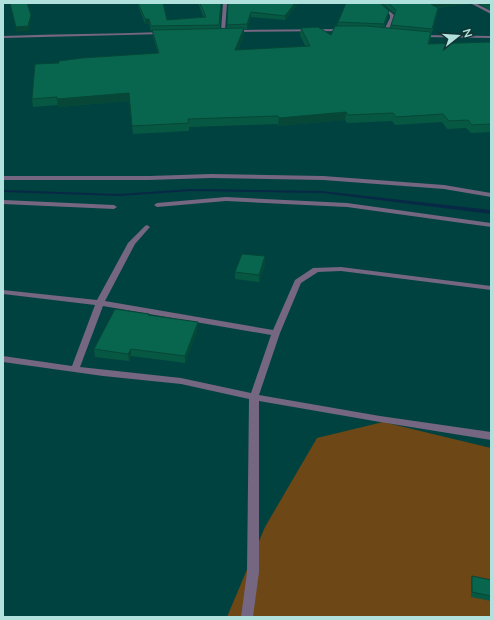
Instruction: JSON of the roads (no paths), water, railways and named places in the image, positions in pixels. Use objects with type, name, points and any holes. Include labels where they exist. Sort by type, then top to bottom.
[{"type":"street","points":[[223,31],[226,3]]},
{"type":"street","points":[[378,3],[392,15],[385,32]]},
{"type":"street","points":[[472,3],[491,13]]},
{"type":"street","points":[[480,8],[491,7]]},
{"type":"street","points":[[215,32],[351,30]]},
{"type":"street","points":[[378,31],[391,33]]},
{"type":"street","points":[[3,37],[168,33]]},
{"type":"street","points":[[417,36],[491,37]]},
{"type":"street","points":[[3,178],[149,178],[211,176],[323,178],[444,188],[491,195]]},
{"type":"street","points":[[157,205],[226,199],[347,205],[491,225]]},
{"type":"street","points":[[3,202],[114,207]]},
{"type":"street","points":[[75,368],[100,303],[132,243],[147,227]]},
{"type":"street","points":[[247,617],[253,572],[254,397],[276,333],[298,282],[316,270],[341,269],[491,288]]},
{"type":"street","points":[[3,292],[100,303],[276,333]]},
{"type":"street","points":[[3,359],[104,373],[181,381],[254,397],[380,419],[491,436]]},
{"type":"waterway","points":[[3,191],[119,195],[191,190],[322,192],[491,212]]}]
